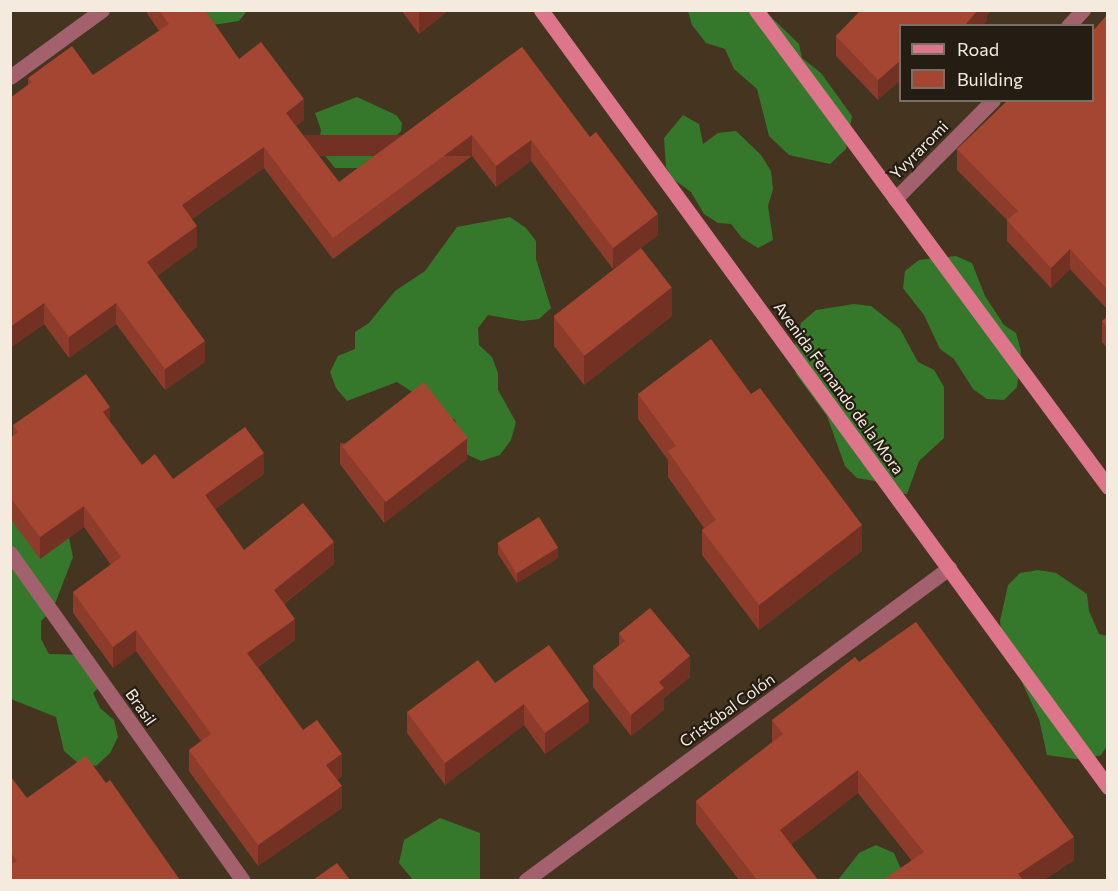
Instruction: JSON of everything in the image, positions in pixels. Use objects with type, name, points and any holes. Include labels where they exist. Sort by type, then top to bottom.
[{"type":"main road","name":"Avenida Fernando de la Mora","points":[[541,10],[1107,787]]},
{"type":"main road","points":[[756,10],[1107,487]]},
{"type":"street","points":[[10,77],[102,10]]},
{"type":"street","points":[[1070,24],[1083,10]]},
{"type":"street","name":"Yvyraromi","points":[[895,199],[991,102]]},
{"type":"street","name":"Brasil","points":[[10,554],[242,880]]},
{"type":"street","name":"Cristóbal Colón","points":[[526,880],[949,568]]},
{"type":"green space","points":[[193,11],[247,11],[239,21],[206,26]]},
{"type":"green space","points":[[688,11],[765,11],[799,44],[802,58],[821,73],[852,116],[846,149],[830,164],[789,155],[769,136],[757,89],[734,69],[725,49],[706,43],[692,25]]},
{"type":"green space","points":[[357,97],[396,115],[402,123],[401,131],[389,144],[380,168],[335,168],[318,147],[321,130],[315,113]]},
{"type":"green space","points":[[683,115],[699,124],[703,144],[718,133],[736,131],[761,155],[771,171],[773,189],[768,206],[773,240],[758,248],[742,238],[731,224],[718,223],[704,214],[691,192],[673,179],[666,167],[664,138]]},
{"type":"green space","points":[[510,217],[526,228],[536,241],[536,259],[551,308],[539,319],[522,321],[488,315],[478,328],[479,345],[492,357],[498,373],[498,390],[516,422],[511,440],[500,455],[481,461],[466,454],[455,420],[397,382],[347,401],[336,388],[330,372],[338,356],[355,349],[355,332],[369,323],[395,291],[425,271],[457,227]]},
{"type":"green space","points":[[956,256],[972,263],[985,296],[1004,325],[1016,333],[1021,351],[1017,387],[1004,400],[987,399],[973,389],[954,359],[940,349],[924,315],[903,288],[905,271],[919,260]]},
{"type":"green space","points":[[854,304],[871,306],[900,329],[918,362],[934,370],[944,387],[944,438],[919,461],[907,494],[889,493],[875,481],[857,478],[845,466],[827,416],[796,374],[792,356],[801,323],[816,310]]},
{"type":"green space","points":[[20,511],[69,538],[73,557],[53,609],[41,621],[41,639],[49,654],[85,655],[106,681],[93,693],[100,708],[114,720],[118,737],[110,753],[96,766],[78,763],[64,751],[56,717],[11,699],[11,520]]},
{"type":"green space","points":[[1038,570],[1056,573],[1087,594],[1089,611],[1099,634],[1107,636],[1107,746],[1101,755],[1083,760],[1047,755],[1039,719],[1002,639],[1000,621],[1008,585],[1020,573]]},
{"type":"green space","points":[[440,818],[480,833],[480,880],[413,880],[399,863],[404,840]]},
{"type":"green space","points":[[876,845],[894,853],[901,869],[887,880],[838,880],[859,853]]},
{"type":"building","points":[[159,10],[205,10],[239,59],[261,42],[304,99],[286,113],[339,182],[522,47],[590,137],[596,132],[658,214],[613,248],[531,140],[496,166],[472,135],[333,238],[264,147],[182,205],[197,226],[147,262],[205,341],[165,369],[116,303],[69,337],[44,303],[10,327],[10,98],[32,82],[28,78],[72,46],[93,75],[169,24]]},
{"type":"building","points":[[861,10],[978,10],[966,24],[899,24],[899,62],[878,80],[836,36]]},
{"type":"building","points":[[1107,15],[1107,289],[1070,249],[1051,268],[1007,220],[1018,211],[957,149],[1006,102],[1094,102],[1094,30]]},
{"type":"building","points":[[641,248],[672,287],[584,356],[554,316]]},
{"type":"building","points":[[1107,317],[1107,327],[1102,321]]},
{"type":"building","points":[[711,339],[751,394],[760,388],[862,525],[759,605],[702,530],[716,520],[668,451],[676,446],[638,394]]},
{"type":"building","points":[[86,374],[110,407],[103,412],[142,465],[155,454],[173,479],[245,427],[264,453],[205,495],[244,550],[303,503],[334,542],[274,590],[295,619],[247,653],[303,730],[317,720],[342,754],[326,765],[342,786],[258,845],[189,750],[211,734],[136,630],[113,647],[73,592],[121,557],[84,506],[40,537],[10,497],[10,438],[18,432],[13,425]]},
{"type":"building","points":[[424,382],[468,438],[386,502],[342,446]]},
{"type":"building","points":[[539,517],[558,548],[517,573],[497,543]]},
{"type":"building","points":[[650,608],[690,656],[659,682],[664,688],[631,715],[593,666],[625,641],[619,633]]},
{"type":"building","points":[[916,622],[1074,837],[1018,874],[1023,880],[883,880],[924,852],[858,770],[780,830],[818,880],[757,880],[696,801],[783,734],[772,720],[855,657],[859,662]]},
{"type":"building","points":[[549,645],[589,701],[545,733],[524,704],[445,763],[407,712],[478,660],[495,683]]},
{"type":"building","points":[[86,756],[106,783],[110,780],[180,880],[10,880],[10,865],[17,861],[10,852],[10,776],[27,798]]},
{"type":"building","points":[[337,863],[350,880],[313,880]]}]
